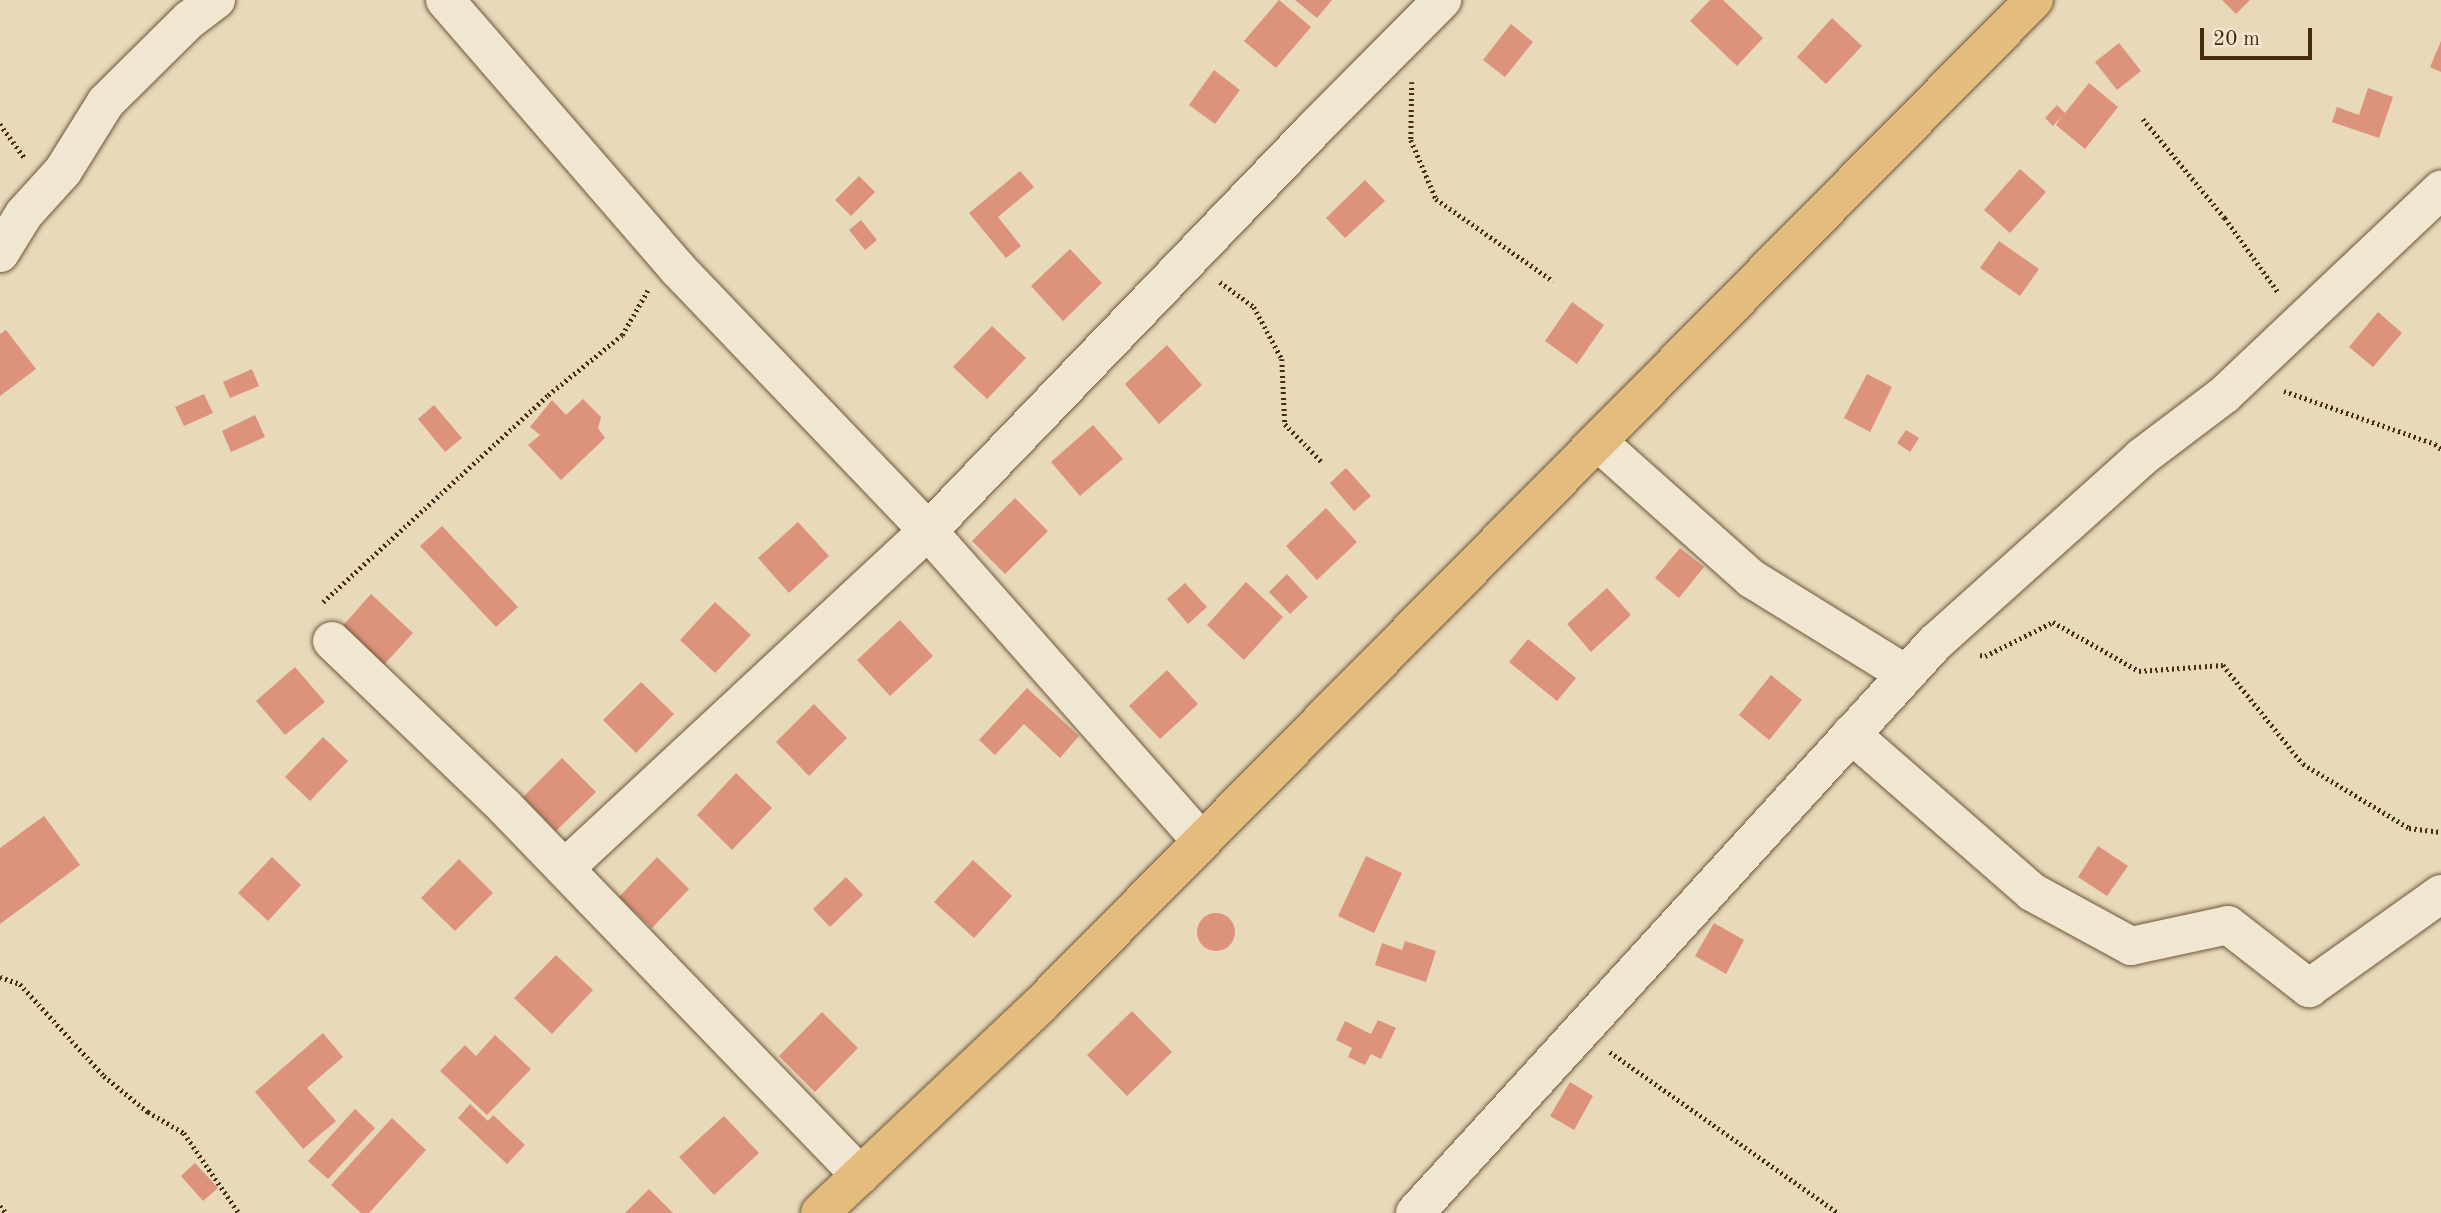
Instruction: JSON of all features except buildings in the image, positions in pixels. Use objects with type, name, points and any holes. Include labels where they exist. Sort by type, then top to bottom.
[{"type":"highway","points":[[820,1213],[1041,1004],[2034,0]]},
{"type":"street","points":[[0,253],[24,214],[63,171],[106,102],[189,20],[216,0]]},
{"type":"street","points":[[445,0],[667,256],[928,531],[1201,841]]},
{"type":"street","points":[[565,867],[928,531],[1442,0]]},
{"type":"street","points":[[1415,1213],[1935,642],[2142,457],[2243,377],[2441,190]]},
{"type":"street","points":[[1598,442],[1752,579],[1906,674]]},
{"type":"street","points":[[332,641],[565,867],[860,1175]]},
{"type":"street","points":[[1851,734],[2032,892],[2131,946],[2228,925],[2309,988],[2441,894]]},
{"type":"path","points":[[1401,41],[1414,89],[1411,140],[1436,199],[1553,281]]},
{"type":"path","points":[[2143,119],[2225,218],[2301,324]]},
{"type":"path","points":[[320,604],[548,395],[622,335],[667,256]]},
{"type":"path","points":[[1188,260],[1254,307],[1282,359],[1285,424],[1321,461]]},
{"type":"path","points":[[2243,377],[2435,444],[2441,449]]},
{"type":"path","points":[[1935,642],[1985,656],[2053,622],[2140,671],[2223,665],[2303,764],[2409,828],[2441,832]]},
{"type":"path","points":[[0,977],[20,984],[104,1076],[148,1112],[184,1133],[204,1158],[225,1196],[239,1213]]},
{"type":"path","points":[[1579,1030],[1838,1213]]},
{"type":"path","points":[[0,1206],[6,1213]]}]
